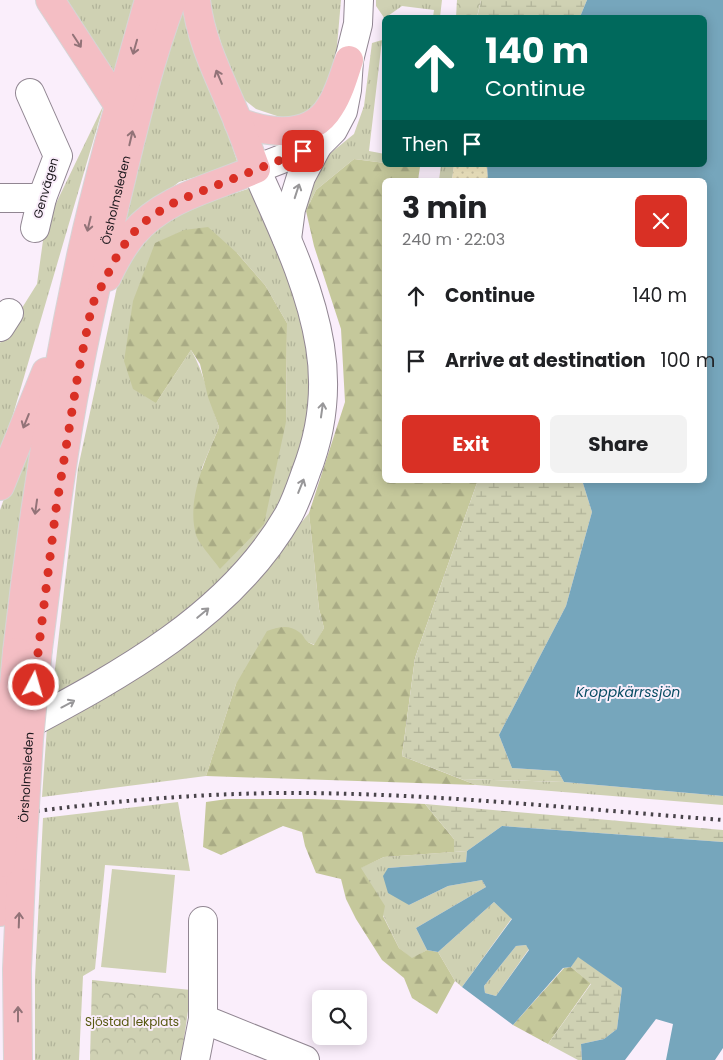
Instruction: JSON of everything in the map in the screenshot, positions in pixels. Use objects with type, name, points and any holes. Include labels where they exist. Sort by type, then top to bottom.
[{"type":"main road","points":[[50,0],[119,106]]},
{"type":"main road","name":"Örsholmsleden","points":[[81,308],[100,177],[149,0]]},
{"type":"main road","name":"Örsholmsleden","points":[[18,1060],[18,968],[12,860],[9,740],[28,650],[42,459],[81,308],[138,106],[158,38],[172,0]]},
{"type":"main road","points":[[0,486],[81,308],[133,233],[150,217],[177,201],[256,169],[209,54],[200,26],[196,0]]},
{"type":"main road","points":[[238,122],[256,129],[287,132],[301,129],[317,122],[330,108],[340,88],[350,60]]},
{"type":"main road","name":"Örsholmsleden","points":[[0,912],[12,860]]},
{"type":"street","points":[[0,739],[85,694],[152,653],[228,592],[277,534],[290,512],[312,457],[319,426],[324,396],[321,356],[314,316],[287,239],[256,169],[318,144],[333,130],[343,111],[350,60],[358,24],[359,0]]},
{"type":"street","name":"Genvägen","points":[[30,93],[58,156],[42,198],[35,228]]},
{"type":"street","points":[[287,239],[291,209],[296,192],[318,144]]},
{"type":"street","points":[[0,198],[42,198]]},
{"type":"street","points":[[195,1060],[203,1019],[203,921]]},
{"type":"street","points":[[203,1019],[305,1060]]},
{"type":"green space","points":[[60,0],[135,0],[113,75]]},
{"type":"green space","points":[[209,0],[341,0],[334,81],[308,117],[286,119],[256,109],[237,94]]},
{"type":"green space","points":[[376,0],[442,0],[440,15],[433,15],[434,10],[402,6],[389,15],[382,15],[376,6]]},
{"type":"green space","points":[[457,0],[481,0],[477,15],[456,15]]},
{"type":"green space","points":[[481,0],[587,0],[581,15],[478,15]]},
{"type":"green space","points":[[185,3],[238,164],[179,182],[121,227],[157,81]]},
{"type":"green space","points":[[382,40],[369,151],[382,153],[382,163],[354,159],[316,190],[306,211],[305,192],[322,160],[354,134],[364,106],[372,43]]},
{"type":"green space","points":[[104,104],[0,459],[0,343],[37,284],[45,226]]},
{"type":"green space","points":[[354,159],[382,163],[382,167],[420,167],[418,178],[382,178],[382,483],[477,483],[415,658],[402,756],[476,785],[206,776],[236,684],[267,631],[279,627],[295,629],[308,642],[314,645],[324,628],[319,609],[309,513],[345,402],[341,329],[314,246],[306,211],[316,190]]},
{"type":"green space","points":[[441,167],[454,167],[452,178],[439,178]]},
{"type":"green space","points":[[254,187],[304,298],[314,415],[271,537],[217,591],[131,657],[51,704],[78,468],[117,287],[138,244],[170,214]],"holes":[[[237,253],[265,285],[287,323],[286,422],[201,470],[219,427],[203,377],[191,350],[156,403]]]},
{"type":"green space","points":[[208,227],[237,253],[265,285],[287,323],[286,422],[264,524],[220,569],[198,539],[194,521],[195,493],[219,427],[208,397],[200,364],[191,350],[156,403],[133,389],[124,361],[133,301],[155,243],[184,230]]},
{"type":"green space","points":[[38,403],[0,718],[0,510]]},
{"type":"green space","points":[[477,483],[583,483],[592,512],[566,606],[499,735],[512,768],[558,771],[564,782],[461,779],[402,756],[415,658]]},
{"type":"green space","points":[[309,513],[319,609],[324,628],[315,645],[305,641],[236,684],[206,776],[42,797],[47,727],[248,588]]},
{"type":"green space","points":[[461,779],[564,782],[723,796],[723,805],[476,785]]},
{"type":"green space","points":[[227,799],[315,799],[425,804],[454,839],[454,852],[384,857],[361,868],[385,906],[383,916],[399,948],[412,958],[427,950],[438,952],[455,981],[437,1014],[412,998],[404,978],[382,960],[356,919],[346,899],[341,879],[316,873],[305,846],[302,832],[283,826],[221,855],[203,847],[206,802]]},
{"type":"green space","points":[[178,802],[190,871],[105,865],[95,969],[83,976],[79,1060],[35,1060],[35,978],[43,818]]},
{"type":"green space","points":[[425,804],[723,830],[723,842],[502,826],[467,851],[454,852],[454,839]]},
{"type":"green space","points":[[467,851],[466,862],[388,868],[409,905],[448,886],[482,880],[486,887],[416,928],[427,950],[412,959],[399,948],[360,868],[384,857]]},
{"type":"green space","points":[[112,869],[175,875],[166,973],[101,967]]},
{"type":"green space","points":[[494,902],[512,918],[462,987],[455,981],[438,952]]},
{"type":"green space","points":[[526,945],[529,949],[496,996],[485,993],[484,986],[516,946]]},
{"type":"green space","points":[[578,956],[622,988],[617,1029],[604,1039],[581,1044],[582,1060],[578,1060],[548,1044],[591,984],[571,967]]},
{"type":"green space","points":[[571,967],[591,983],[548,1044],[513,1025],[564,968]]},
{"type":"green space","name":"Sjöstad lekplats","points":[[92,980],[191,990],[181,1060],[90,1060]]},
{"type":"sand","points":[[454,167],[487,167],[488,178],[452,178]]},
{"type":"water","name":"Kroppkärrssjön","points":[[587,0],[723,0],[723,796],[564,782],[558,771],[512,768],[499,735],[566,606],[592,512],[583,483],[707,483],[707,178],[488,178],[487,167],[707,167],[707,15],[581,15]]},
{"type":"water","points":[[502,826],[723,842],[723,1048],[715,1060],[666,1060],[673,1024],[656,1019],[625,1060],[582,1060],[581,1044],[604,1039],[617,1029],[622,988],[578,957],[571,967],[563,968],[513,1025],[462,987],[512,919],[494,902],[438,952],[427,950],[416,928],[486,887],[482,880],[448,886],[409,905],[388,893],[383,876],[388,868],[466,862],[467,851]],"holes":[[[526,945],[529,950],[496,996],[485,993],[484,986],[516,946]]]},
{"type":"railway","points":[[0,816],[139,800],[208,795],[333,793],[445,798],[723,820]]},
{"type":"route","points":[[34,685],[56,509],[78,374],[92,305],[119,252],[133,233],[150,217],[177,201],[303,151]]}]
